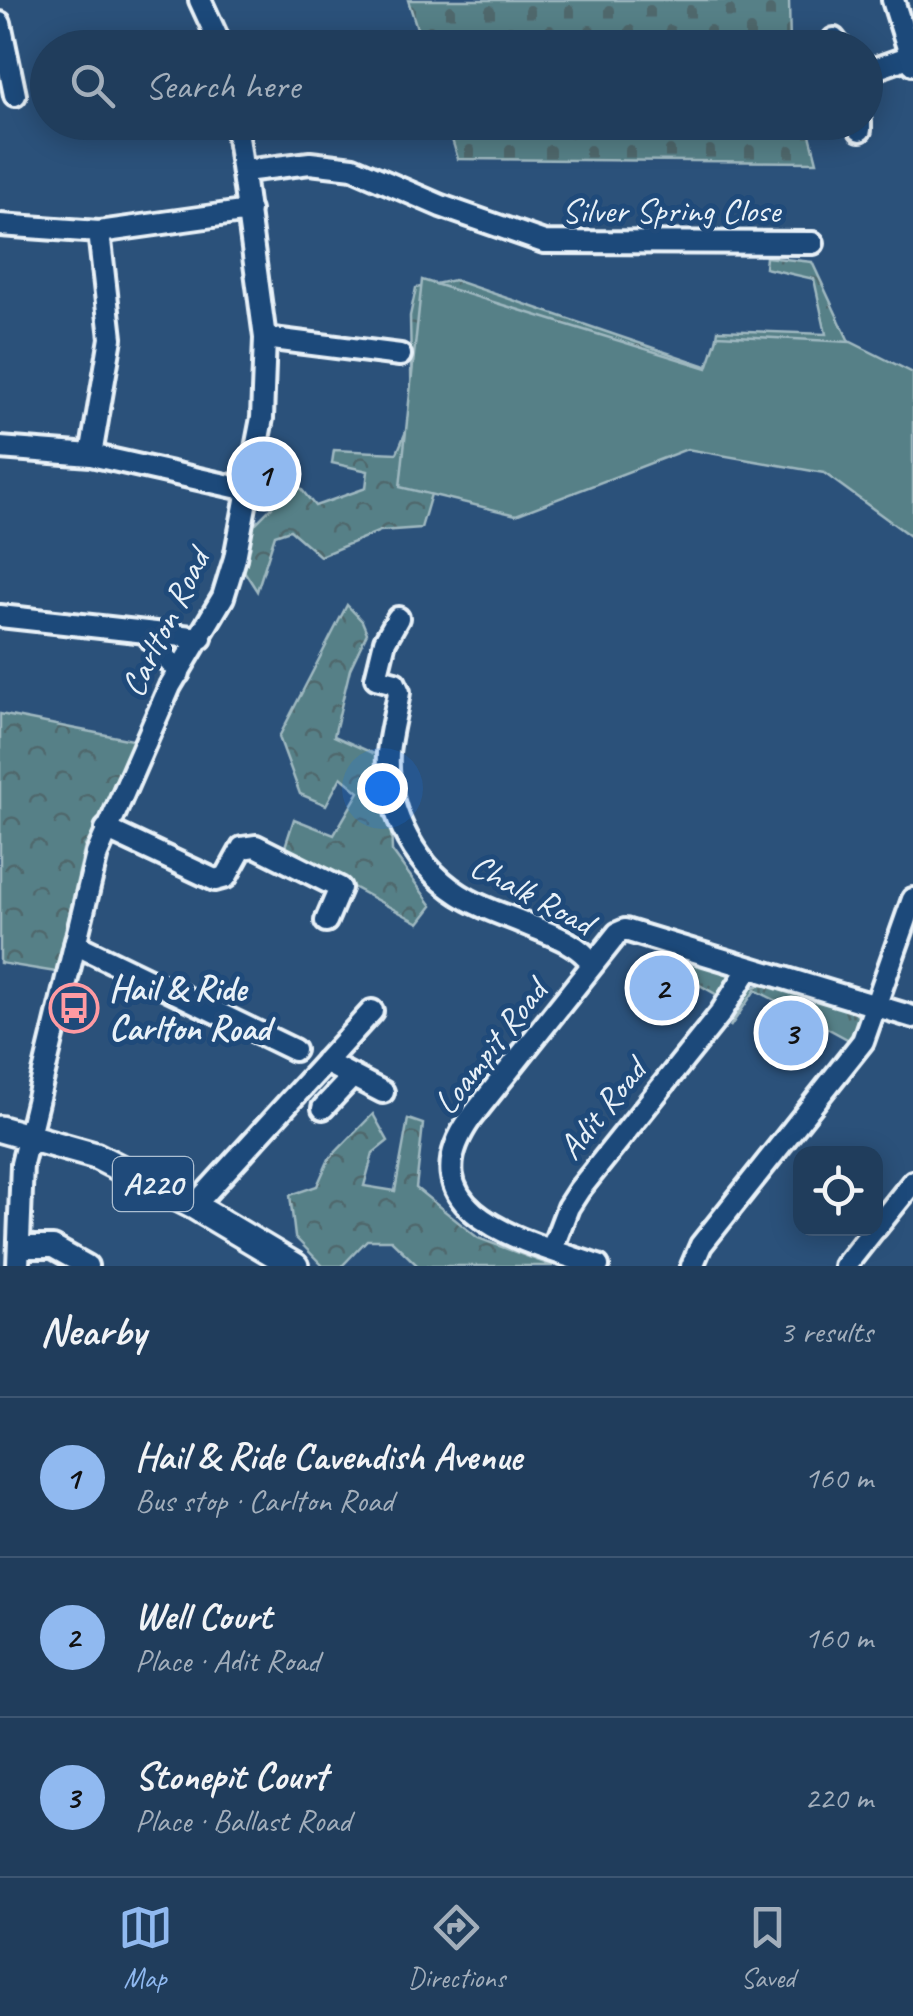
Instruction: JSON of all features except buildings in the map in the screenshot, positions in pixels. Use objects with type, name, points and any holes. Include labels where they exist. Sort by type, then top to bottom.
[{"type":"main road","name":"A220","points":[[0,1129],[96,1156],[194,1206],[295,1266]]},
{"type":"street","points":[[200,0],[214,30]]},
{"type":"street","points":[[883,68],[912,60],[893,0]]},
{"type":"street","points":[[0,23],[15,95]]},
{"type":"street","name":"Carlton Road","points":[[18,1257],[22,1164],[96,854],[147,735],[227,584],[248,490],[262,418],[265,338],[239,140]]},
{"type":"street","name":"Silver Spring Close","points":[[244,171],[310,163],[353,168],[441,206],[544,242],[812,243]]},
{"type":"street","points":[[0,225],[99,232],[249,211]]},
{"type":"street","points":[[91,454],[111,338],[99,232]]},
{"type":"street","points":[[265,338],[400,355]]},
{"type":"street","points":[[0,448],[91,454],[248,490]]},
{"type":"street","points":[[0,616],[201,638]]},
{"type":"street","name":"Chalk Road","points":[[398,618],[385,642],[376,678],[395,683],[399,692],[388,754],[390,782],[406,840],[428,868],[460,895],[561,939],[579,949],[592,963]]},
{"type":"street","points":[[147,634],[179,672]]},
{"type":"street","points":[[106,829],[215,880],[226,877],[242,848],[256,846],[340,888],[326,922]]},
{"type":"street","points":[[692,1266],[701,1245],[849,1061],[871,1024],[913,899]]},
{"type":"street","name":"Loampit Road","points":[[598,1266],[492,1227],[472,1212],[457,1190],[454,1154],[470,1119],[618,933],[625,930],[750,968]]},
{"type":"street","points":[[75,944],[294,1050]]},
{"type":"street","points":[[750,968],[913,1017]]},
{"type":"street","name":"Adit Road","points":[[552,1250],[568,1207],[579,1190],[720,1014],[750,968]]},
{"type":"street","points":[[194,1206],[372,1011]]},
{"type":"street","points":[[325,1062],[384,1092]]},
{"type":"street","points":[[323,1108],[353,1076]]},
{"type":"street","points":[[883,1218],[913,1182]]},
{"type":"street","points":[[845,1266],[869,1236]]},
{"type":"street","points":[[18,1257],[54,1247],[87,1266]]},
{"type":"green space","points":[[408,0],[789,0],[790,30],[418,30]]},
{"type":"green space","points":[[452,140],[811,140],[817,162],[458,159]]},
{"type":"green space","points":[[766,257],[812,262],[853,350],[806,446],[450,430],[421,528],[380,531],[320,556],[290,530],[275,535],[257,591],[239,563],[249,530],[272,507],[259,472],[276,458],[315,506],[366,488],[368,471],[332,463],[334,450],[397,453],[412,417],[410,316],[416,288],[454,280],[712,368],[718,330],[826,334],[814,279],[765,268]]},
{"type":"green space","points":[[422,280],[707,368],[718,335],[851,342],[913,373],[913,538],[824,473],[687,449],[516,515],[400,487]]},
{"type":"green space","points":[[347,605],[367,633],[350,669],[334,736],[379,756],[390,794],[392,851],[432,906],[419,923],[349,885],[282,856],[294,819],[334,835],[359,792],[341,777],[326,805],[300,794],[279,737]]},
{"type":"green space","points":[[0,714],[147,743],[85,846],[56,972],[0,963]]},
{"type":"green space","points":[[685,954],[732,968],[736,974],[721,997],[675,971]]},
{"type":"green space","points":[[778,983],[810,993],[799,1012],[755,990],[730,1027],[751,987]]},
{"type":"green space","points":[[817,995],[849,1005],[861,1020],[851,1041],[805,1016]]},
{"type":"green space","points":[[373,1114],[388,1141],[373,1153],[364,1186],[395,1191],[408,1119],[423,1124],[416,1188],[478,1238],[553,1266],[418,1266],[391,1240],[367,1240],[342,1266],[323,1266],[295,1237],[290,1195],[317,1186],[329,1159]]},
{"type":"place","name":"Hail & Ride Cavendish Avenue","points":[[264,474]]},
{"type":"place","name":"Well Court","points":[[662,988]]},
{"type":"place","name":"Hail & Ride Carlton Road","points":[[74,1008]]},
{"type":"place","name":"Stonepit Court","points":[[791,1033]]}]
